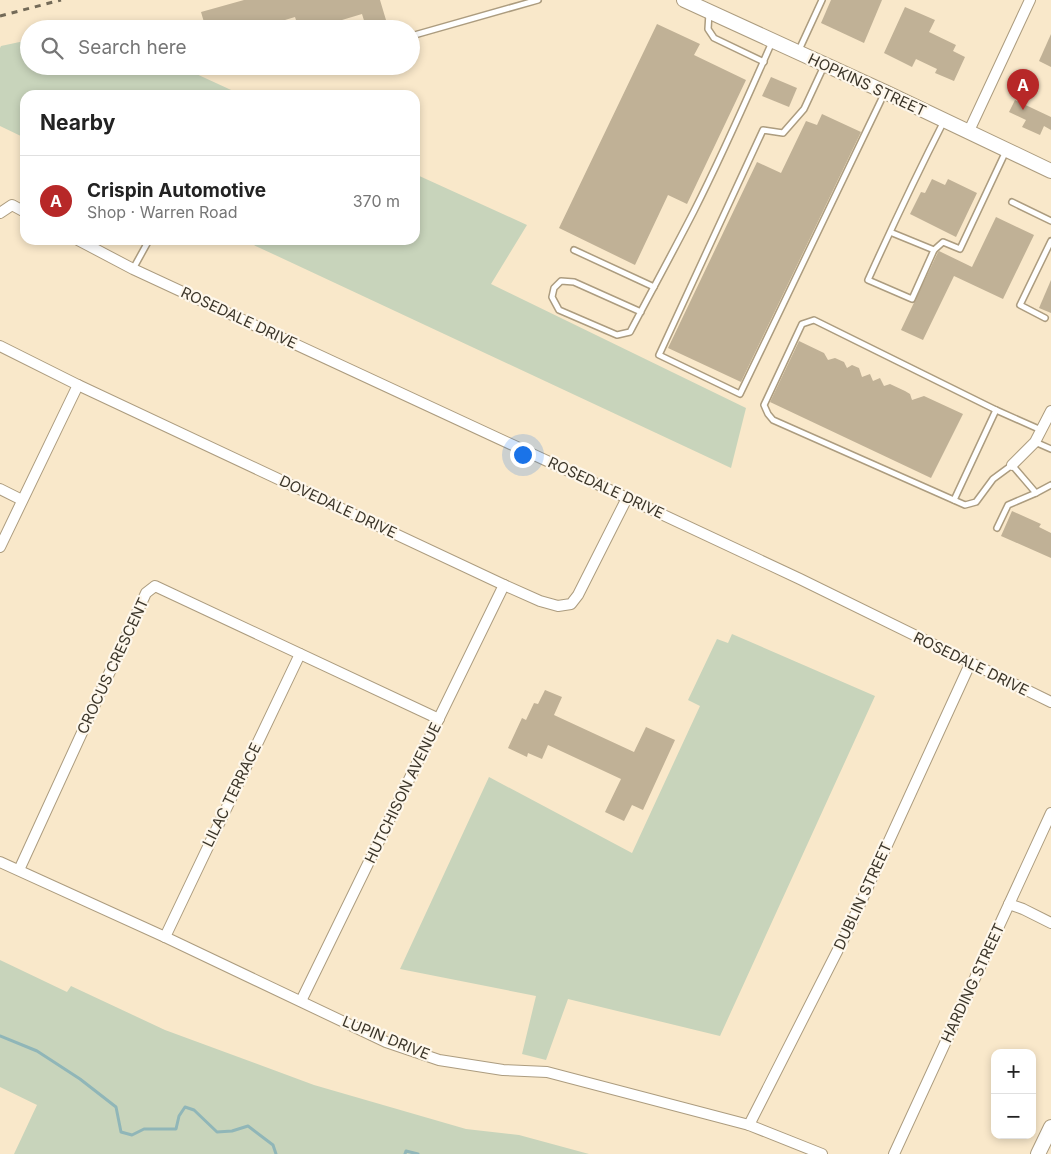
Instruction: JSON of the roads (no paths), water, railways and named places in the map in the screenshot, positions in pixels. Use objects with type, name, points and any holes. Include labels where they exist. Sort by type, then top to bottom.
[{"type":"main road","name":"HOPKINS STREET","points":[[687,1],[1051,171]]},
{"type":"main road","points":[[1038,1154],[1051,1127]]},
{"type":"street","points":[[968,133],[1030,0]]},
{"type":"street","points":[[0,213],[12,205],[20,209]]},
{"type":"street","name":"ROSEDALE DRIVE","points":[[87,245],[133,269],[800,579],[970,664],[1051,702]]},
{"type":"street","name":"DOVEDALE DRIVE","points":[[0,346],[78,385],[504,585],[540,601],[558,606],[571,604],[578,595],[627,498]]},
{"type":"street","points":[[0,546],[78,385]]},
{"type":"street","points":[[1012,465],[1035,442],[1051,411]]},
{"type":"street","points":[[0,489],[22,500]]},
{"type":"street","name":"HUTCHISON AVENUE","points":[[301,1002],[504,585]]},
{"type":"street","name":"CROCUS CRESCENT","points":[[18,870],[146,593],[155,586],[439,719]]},
{"type":"street","name":"LILAC TERRACE","points":[[165,937],[300,654]]},
{"type":"street","name":"DUBLIN STREET","points":[[749,1125],[850,926],[970,664]]},
{"type":"street","name":"HARDING STREET","points":[[894,1154],[1051,813]]},
{"type":"street","name":"LUPIN DRIVE","points":[[0,862],[165,937],[386,1042],[439,1060],[503,1070],[547,1072],[749,1125],[822,1154]]},
{"type":"street","points":[[1009,904],[1022,908],[1051,923]]},
{"type":"lane","points":[[420,33],[538,0]]},
{"type":"lane","points":[[797,53],[820,1]]},
{"type":"lane","points":[[709,12],[708,29],[714,38],[764,62]]},
{"type":"lane","points":[[641,312],[574,282],[562,281],[554,288],[552,298],[559,310],[616,335],[630,332],[641,312],[654,288],[693,212],[773,42]]},
{"type":"lane","points":[[824,65],[804,109],[783,133],[764,130],[659,354],[740,394],[885,92]]},
{"type":"lane","points":[[945,121],[868,280],[912,299],[934,250],[943,242],[960,248],[1006,151]]},
{"type":"lane","points":[[1012,202],[1051,221]]},
{"type":"lane","points":[[890,232],[934,250]]},
{"type":"lane","points":[[1045,318],[1020,305],[1051,241]]},
{"type":"lane","points":[[133,269],[145,245]]},
{"type":"lane","points":[[574,250],[654,288]]},
{"type":"lane","points":[[1036,493],[1012,465],[993,479],[976,502],[965,505],[773,420],[764,405],[802,324],[814,320],[996,410],[1041,430]]},
{"type":"lane","points":[[954,500],[996,410]]},
{"type":"lane","points":[[1035,442],[1051,449]]},
{"type":"lane","points":[[998,528],[1008,505],[1051,485]]},
{"type":"waterway","points":[[0,1036],[37,1051],[80,1079],[116,1107],[121,1132],[132,1135],[144,1129],[176,1129],[179,1116],[185,1107],[194,1110],[217,1132],[232,1131],[248,1126],[273,1145],[276,1154]]},
{"type":"waterway","points":[[405,1154],[406,1151],[418,1154]]},
{"type":"railway","points":[[0,16],[61,0]]},
{"type":"place","name":"Crispin Automotive","points":[[1023,110]]}]
